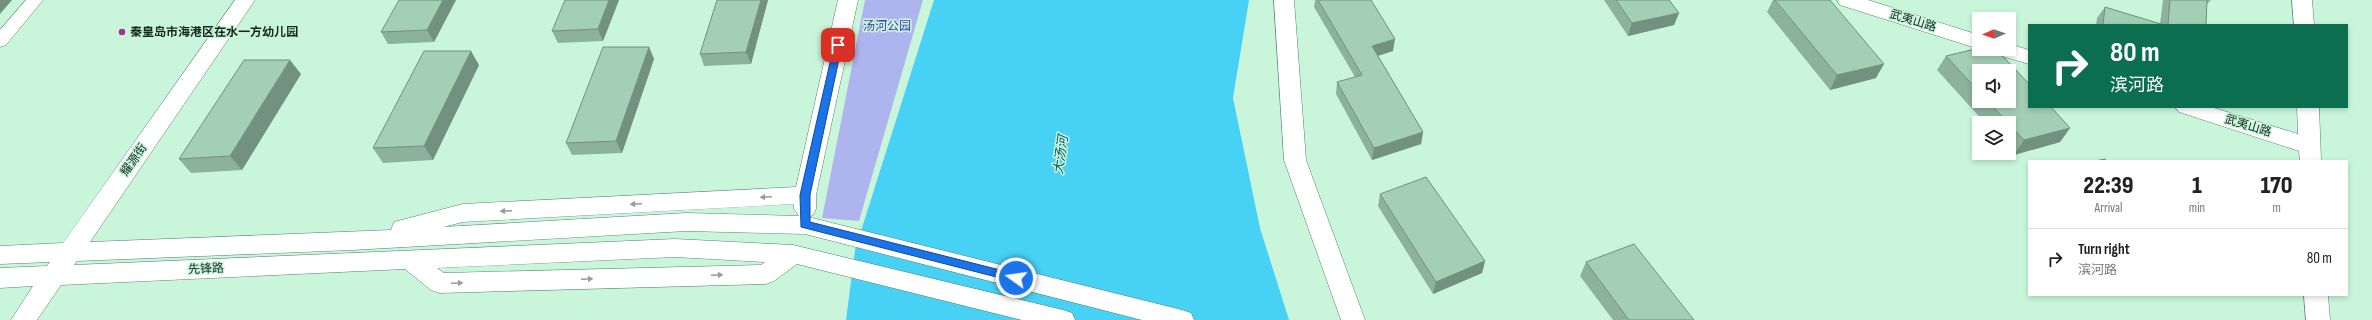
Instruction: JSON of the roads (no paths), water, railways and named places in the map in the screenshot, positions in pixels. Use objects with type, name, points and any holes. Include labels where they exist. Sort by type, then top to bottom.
[{"type":"street","points":[[0,41],[35,0]]},
{"type":"street","name":"耀源街","points":[[24,320],[245,0]]},
{"type":"street","points":[[848,0],[805,195],[805,225],[793,254],[1063,320]]},
{"type":"street","points":[[1284,0],[1296,160],[1353,320]]},
{"type":"street","name":"武夷山路","points":[[1847,0],[1972,40]]},
{"type":"street","points":[[2302,0],[2304,24]]},
{"type":"street","points":[[2016,54],[2028,58]]},
{"type":"street","name":"武夷山路","points":[[2189,108],[2310,153]]},
{"type":"street","points":[[2308,108],[2310,153]]},
{"type":"street","points":[[352,241],[462,213],[805,195]]},
{"type":"street","points":[[0,255],[352,241],[686,222],[805,225],[1182,320]]},
{"type":"street","name":"先锋路","points":[[0,278],[411,261],[439,283],[766,274],[793,254]]},
{"type":"street","points":[[2316,296],[2318,320]]},
{"type":"water","name":"大汤河","points":[[934,0],[1249,0],[1233,98],[1260,228],[1289,320],[846,320],[855,250]]},
{"type":"place","name":"秦皇岛市海港区在水一方幼儿园","points":[[122,32]]},
{"type":"park label","name":"汤河公园","points":[[887,26]]}]
